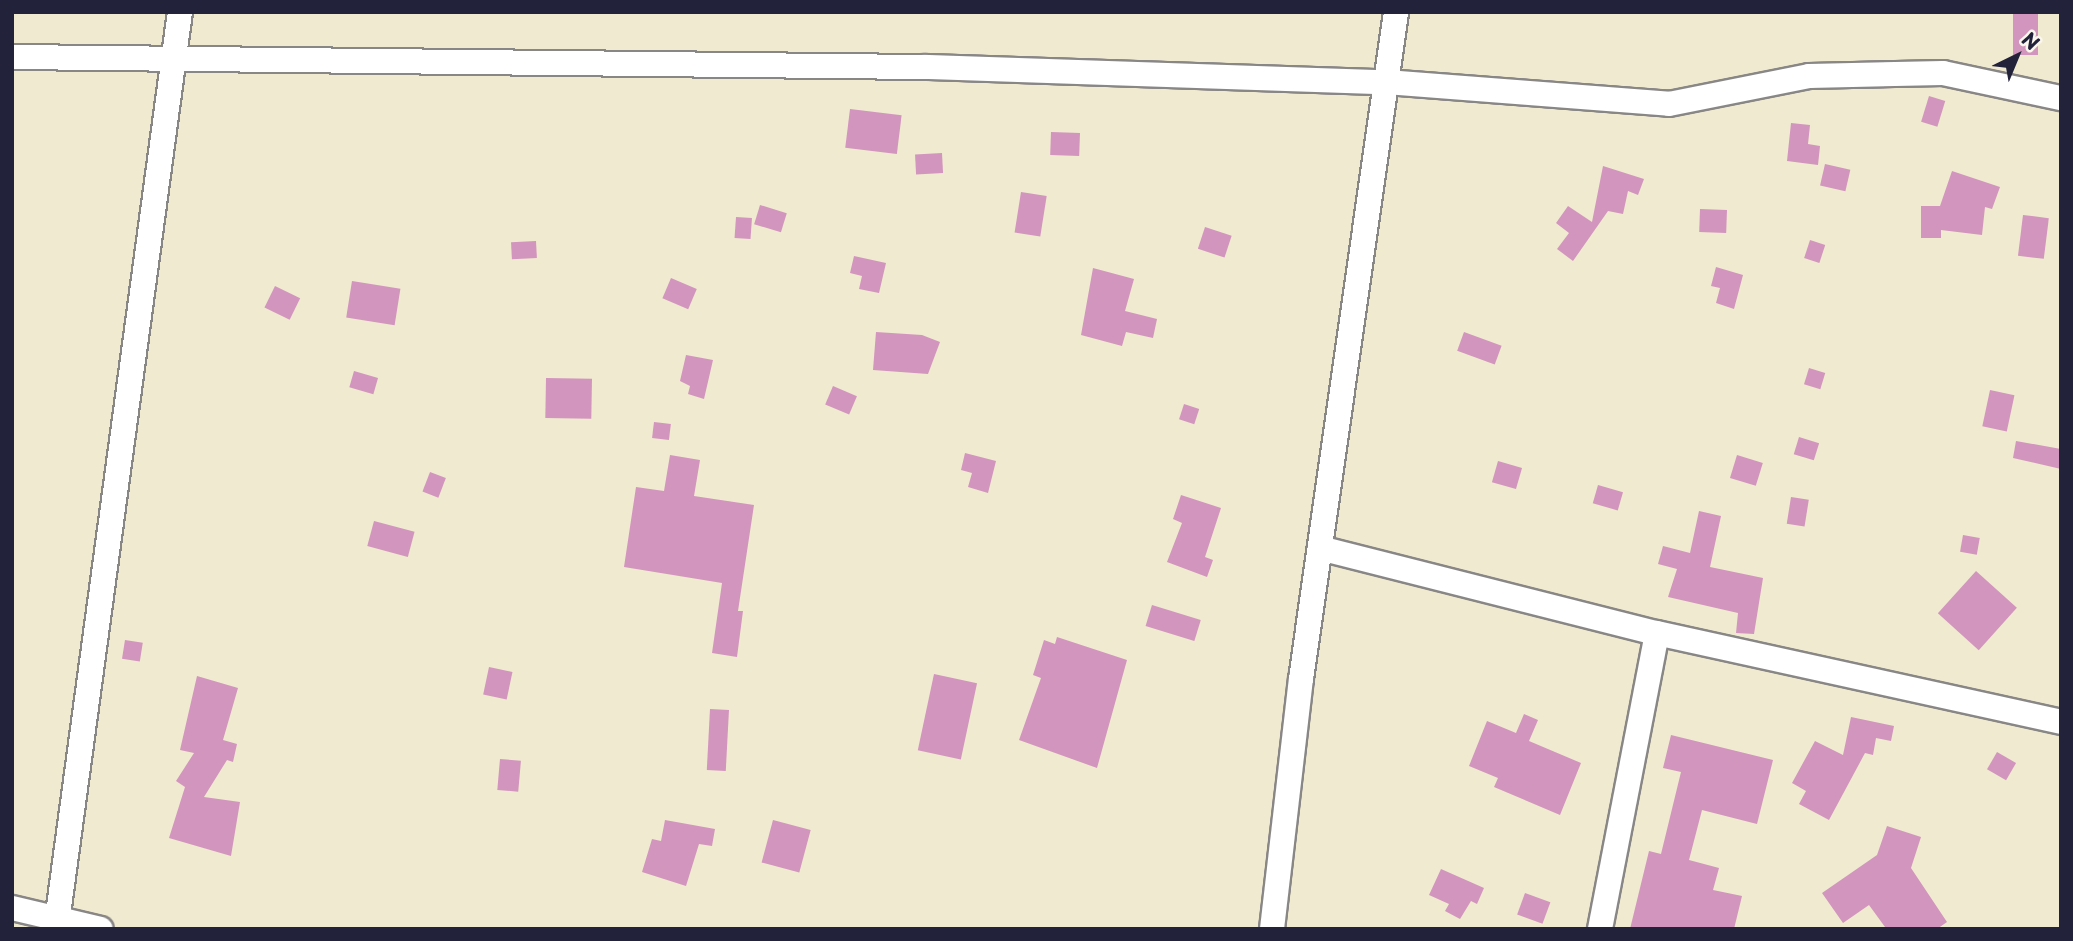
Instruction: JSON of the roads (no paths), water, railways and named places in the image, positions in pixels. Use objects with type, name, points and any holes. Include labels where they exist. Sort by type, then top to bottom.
[{"type":"street","points":[[57,924],[180,12]]},
{"type":"street","points":[[1272,929],[1320,548],[1396,12]]},
{"type":"street","points":[[12,57],[926,67],[1386,82],[1670,104],[1809,76],[1943,73],[2061,98]]},
{"type":"street","points":[[1320,548],[1657,633],[2061,722]]},
{"type":"street","points":[[1600,929],[1657,633]]},
{"type":"street","points":[[12,908],[57,924],[101,929]]}]
